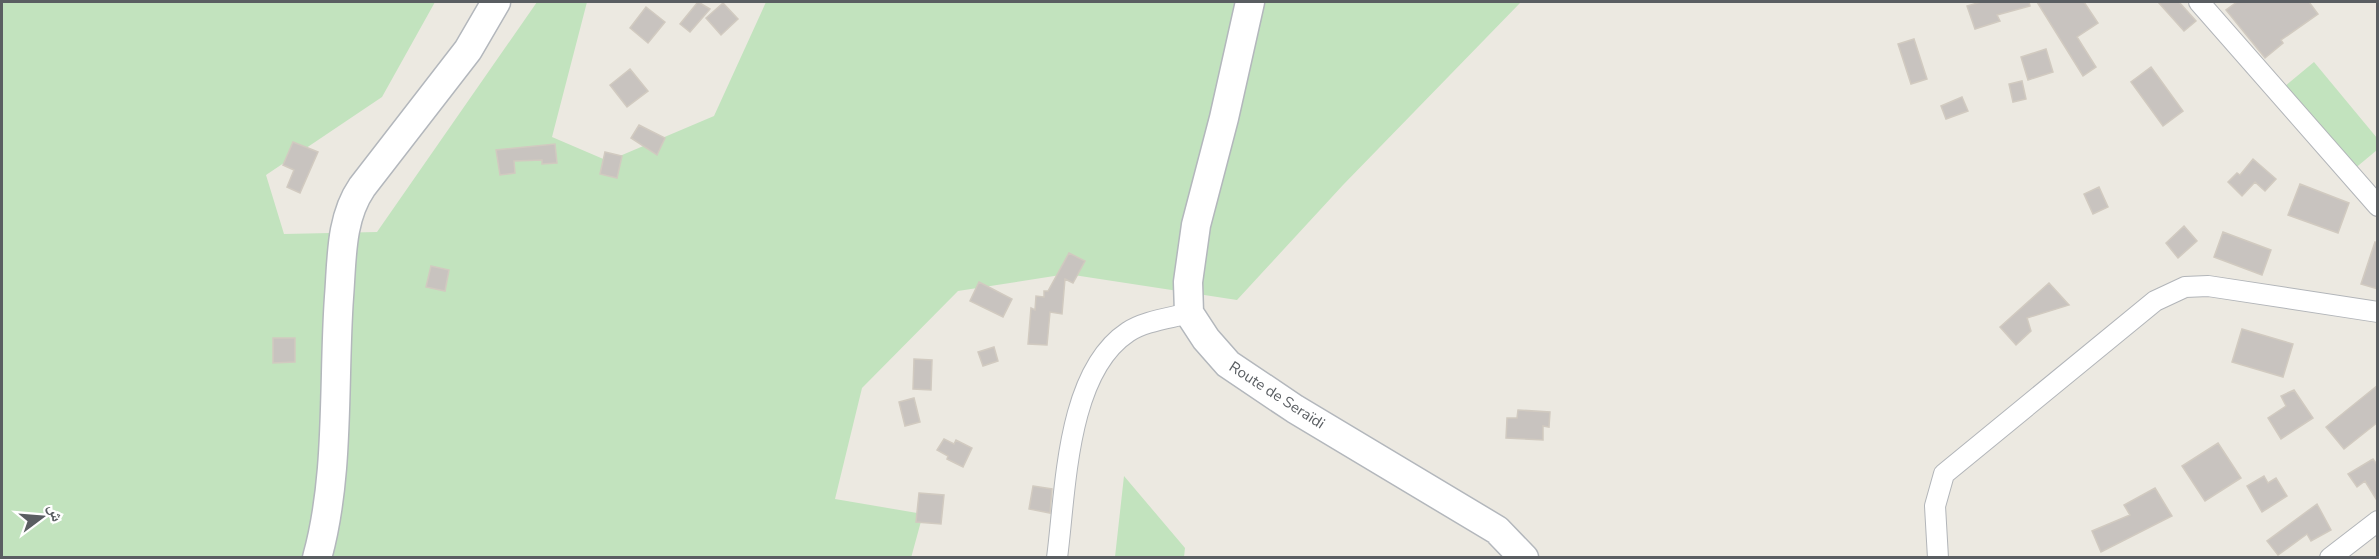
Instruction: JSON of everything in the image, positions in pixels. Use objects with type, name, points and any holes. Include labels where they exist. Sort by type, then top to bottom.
[{"type":"main road","points":[[317,558],[327,510],[342,251],[351,206],[362,187],[468,50],[496,2]]},
{"type":"main road","points":[[1189,313],[1188,282],[1196,225],[1224,118],[1250,2]]},
{"type":"main road","name":"Route de Seraïdi","points":[[1189,313],[1206,339],[1228,364],[1295,409],[1497,530],[1524,558]]},
{"type":"street","points":[[2199,2],[2378,206]]},
{"type":"street","points":[[1938,558],[1935,507],[1944,474],[2155,301],[2185,287],[2208,285],[2378,312]]},
{"type":"street","points":[[1057,558],[1080,399],[1105,353],[1129,331],[1189,313]]},
{"type":"street","points":[[2330,558],[2378,521]]},
{"type":"green space","points":[[2,2],[435,2],[382,97],[266,175],[284,234],[377,232],[537,2],[587,2],[552,137],[608,161],[714,116],[766,2],[1521,2],[1343,185],[1237,300],[1067,274],[958,291],[862,388],[835,499],[923,514],[911,558],[2,557]]},
{"type":"green space","points":[[2314,62],[2377,138],[2377,150],[2353,170],[2284,87]]},
{"type":"green space","points":[[1124,476],[1185,548],[1184,557],[1115,557]]},
{"type":"building","points":[[698,2],[710,9],[690,32],[680,24]]},
{"type":"building","points":[[1981,2],[2029,2],[2030,6],[1997,15],[2000,21],[1975,29],[1967,6]]},
{"type":"building","points":[[2037,2],[2084,2],[2098,23],[2077,37],[2096,67],[2083,76]]},
{"type":"building","points":[[2158,2],[2179,2],[2196,21],[2184,31]]},
{"type":"building","points":[[2237,2],[2309,2],[2318,14],[2281,40],[2283,43],[2265,58],[2226,10]]},
{"type":"building","points":[[723,3],[738,19],[721,35],[706,18]]},
{"type":"building","points":[[646,7],[665,22],[648,43],[630,28]]},
{"type":"building","points":[[1914,39],[1927,79],[1911,84],[1898,44]]},
{"type":"building","points":[[2046,49],[2053,72],[2028,80],[2021,57]]},
{"type":"building","points":[[2151,67],[2183,111],[2163,126],[2131,82]]},
{"type":"building","points":[[630,69],[648,91],[627,107],[610,85]]},
{"type":"building","points":[[2022,81],[2026,99],[2013,102],[2009,84]]},
{"type":"building","points":[[1962,97],[1968,111],[1946,119],[1941,106]]},
{"type":"building","points":[[639,125],[665,138],[657,155],[631,138]]},
{"type":"building","points":[[293,142],[318,152],[300,193],[287,187],[294,170],[283,165]]},
{"type":"building","points":[[555,144],[557,163],[542,164],[542,160],[514,161],[515,173],[500,175],[496,150]]},
{"type":"building","points":[[605,152],[622,156],[617,178],[600,174]]},
{"type":"building","points":[[2253,159],[2276,179],[2265,191],[2255,182],[2242,196],[2228,182],[2237,173],[2240,175]]},
{"type":"building","points":[[2300,184],[2349,203],[2338,233],[2288,215]]},
{"type":"building","points":[[2099,187],[2108,207],[2093,214],[2084,194]]},
{"type":"building","points":[[2184,226],[2197,241],[2178,258],[2166,243]]},
{"type":"building","points":[[2223,232],[2271,250],[2262,275],[2214,257]]},
{"type":"building","points":[[2375,242],[2378,243],[2378,289],[2361,284]]},
{"type":"building","points":[[1069,253],[1085,261],[1073,283],[1065,279],[1062,314],[1050,312],[1047,345],[1028,344],[1031,308],[1035,310],[1036,296],[1044,297],[1044,291],[1048,291]]},
{"type":"building","points":[[431,266],[449,270],[445,291],[426,287]]},
{"type":"building","points":[[979,282],[1012,299],[1003,317],[970,301]]},
{"type":"building","points":[[2049,283],[2069,305],[2027,318],[2031,331],[2016,345],[2000,327]]},
{"type":"building","points":[[2242,329],[2293,344],[2283,377],[2232,362]]},
{"type":"building","points":[[273,338],[295,338],[295,362],[273,363]]},
{"type":"building","points":[[994,347],[998,361],[983,366],[978,352]]},
{"type":"building","points":[[914,359],[932,360],[931,390],[913,389]]},
{"type":"building","points":[[2378,385],[2378,422],[2344,449],[2326,427]]},
{"type":"building","points":[[2294,390],[2313,418],[2281,439],[2268,418],[2286,406],[2281,396]]},
{"type":"building","points":[[914,398],[920,422],[905,426],[899,402]]},
{"type":"building","points":[[1518,410],[1550,412],[1549,427],[1543,426],[1543,440],[1506,438],[1507,418],[1517,418]]},
{"type":"building","points":[[944,439],[954,444],[956,440],[972,448],[963,467],[947,459],[948,456],[937,450]]},
{"type":"building","points":[[2218,443],[2241,478],[2205,501],[2182,466]]},
{"type":"building","points":[[2373,459],[2378,466],[2378,502],[2365,481],[2357,487],[2348,474]]},
{"type":"building","points":[[2264,476],[2268,483],[2276,478],[2287,496],[2262,512],[2247,486]]},
{"type":"building","points":[[1033,486],[1052,489],[1050,513],[1029,509]]},
{"type":"building","points":[[2155,488],[2172,516],[2101,552],[2092,531],[2130,515],[2124,505]]},
{"type":"building","points":[[919,493],[944,495],[941,524],[916,522]]},
{"type":"building","points":[[2317,504],[2331,530],[2311,541],[2307,534],[2278,555],[2267,541]]}]
